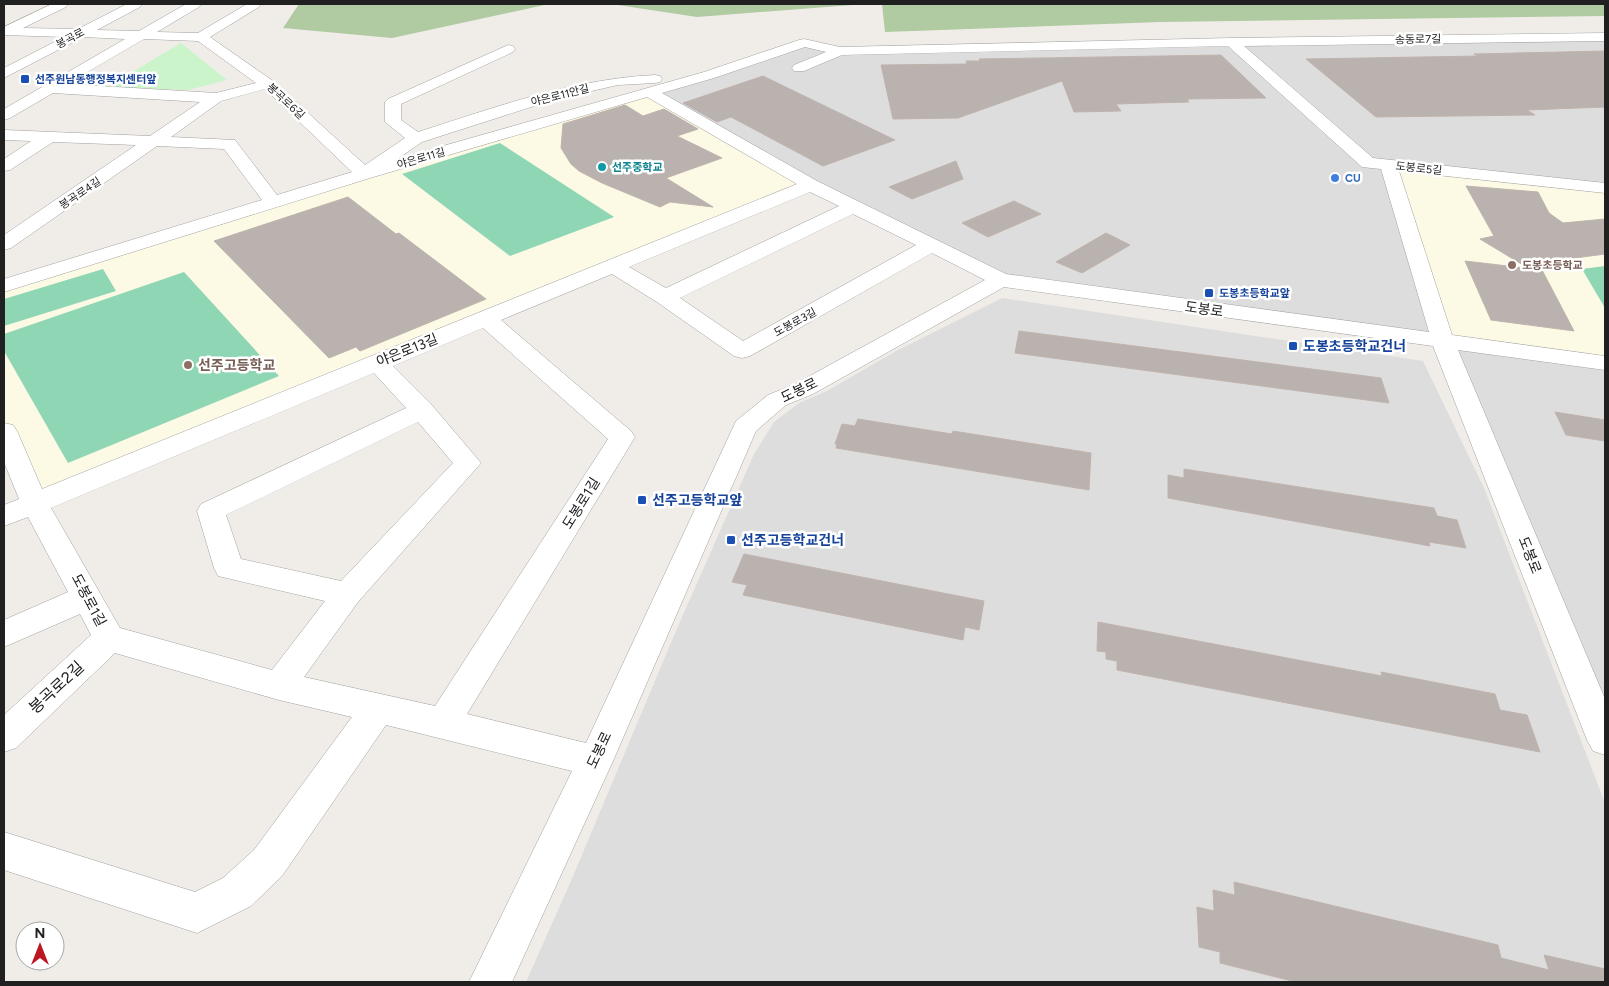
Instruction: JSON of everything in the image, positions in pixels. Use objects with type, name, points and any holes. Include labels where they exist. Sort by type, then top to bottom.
[{"type":"street","points":[[4,31],[62,4]]},
{"type":"street","name":"봉곡로","points":[[4,74],[136,4]]},
{"type":"street","points":[[4,115],[195,4]]},
{"type":"street","points":[[4,31],[201,37],[255,4]]},
{"type":"street","name":"봉곡로6길","points":[[201,37],[268,84],[364,174]]},
{"type":"street","name":"송동로7길","points":[[840,51],[1231,42],[1605,37]]},
{"type":"street","points":[[1231,42],[1368,163],[1388,165]]},
{"type":"street","name":"야은로11길","points":[[4,286],[364,174],[709,75],[804,43],[840,51]]},
{"type":"street","points":[[416,138],[393,122],[393,102],[508,50]]},
{"type":"street","points":[[799,68],[840,51]]},
{"type":"street","name":"야은로11안길","points":[[364,174],[416,138],[552,95],[618,81],[709,75]]},
{"type":"street","name":"봉곡로4길","points":[[52,88],[216,98],[268,84]]},
{"type":"street","points":[[649,92],[811,185],[1001,280]]},
{"type":"street","name":"봉곡로4길","points":[[4,244],[216,98]]},
{"type":"street","points":[[4,135],[229,144],[274,203]]},
{"type":"street","points":[[4,166],[49,137]]},
{"type":"street","name":"도봉로5길","points":[[1443,342],[1388,165],[1605,188]]},
{"type":"street","name":"야은로13길","points":[[4,516],[811,185]]},
{"type":"street","points":[[665,297],[854,206]]},
{"type":"street","name":"도봉로3길","points":[[613,266],[665,297],[742,351],[930,246]]},
{"type":"street","name":"도봉로","points":[[490,982],[594,761],[745,427],[777,400],[804,389],[1001,280],[1605,364]]},
{"type":"street","name":"도봉로1길","points":[[443,723],[622,436],[485,318]]},
{"type":"street","name":"도봉로","points":[[1443,342],[1605,740]]},
{"type":"street","points":[[278,686],[347,594],[468,463],[422,410],[377,363]]},
{"type":"street","points":[[347,594],[228,568],[210,511],[422,410]]},
{"type":"street","name":"도봉로1길","points":[[4,434],[35,504],[109,638],[278,686],[443,723],[594,761]]},
{"type":"street","points":[[4,634],[88,597]]},
{"type":"street","name":"봉곡로2길","points":[[4,737],[109,638]]},
{"type":"street","points":[[4,851],[197,913],[237,892],[268,863],[378,709]]},
{"type":"shaded area","points":[[1605,37],[1605,188],[1388,165],[1443,342],[1001,280],[649,92],[804,43],[840,51]]},
{"type":"shaded area","name":"선주고등학교","points":[[649,92],[811,185],[35,504],[4,431],[4,286],[274,203]]},
{"type":"shaded area","name":"도봉초등학교","points":[[1388,165],[1605,188],[1605,363],[1443,342]]},
{"type":"shaded area","points":[[1002,298],[1423,361],[1484,488],[1605,803],[1605,982],[526,982],[571,881],[675,633],[754,454],[774,422],[799,403],[827,391],[896,351]]},
{"type":"shaded area","points":[[1443,342],[1605,363],[1605,740]]},
{"type":"green space","points":[[299,4],[549,4],[392,38],[283,28]]},
{"type":"green space","points":[[611,4],[865,4],[697,17]]},
{"type":"green space","points":[[882,4],[1605,4],[1605,16],[1160,22],[885,32]]},
{"type":"green space","points":[[181,43],[227,80],[188,90],[107,87]]},
{"type":"green space","points":[[500,143],[614,217],[510,256],[402,174]]},
{"type":"green space","points":[[1605,266],[1605,308],[1582,269]]},
{"type":"green space","points":[[103,269],[116,291],[4,326],[4,299]]},
{"type":"green space","points":[[184,272],[279,376],[68,463],[4,351],[4,334]]},
{"type":"building","points":[[1605,51],[1605,107],[1527,110],[1535,115],[1376,117],[1306,59],[1478,56],[1474,54]]},
{"type":"building","points":[[1221,55],[1266,98],[1187,99],[1189,102],[1116,104],[1121,111],[1074,112],[1062,81],[958,118],[893,119],[881,65],[967,64],[966,61],[980,61],[979,59]]},
{"type":"building","points":[[763,76],[895,140],[823,166],[731,117],[717,122],[683,103]]},
{"type":"building","points":[[625,105],[643,116],[664,109],[698,129],[677,136],[722,158],[666,178],[713,207],[670,202],[660,207],[602,183],[579,171],[571,164],[561,148],[563,124]]},
{"type":"building","points":[[956,161],[963,179],[912,199],[889,187]]},
{"type":"building","name":"도봉초등학교","points":[[1466,186],[1538,192],[1549,213],[1563,223],[1605,219],[1605,254],[1523,265],[1480,239],[1494,236]]},
{"type":"building","points":[[348,197],[486,299],[360,351],[356,347],[329,358],[214,241]]},
{"type":"building","points":[[1014,201],[1041,214],[988,237],[962,223]]},
{"type":"building","points":[[1106,233],[1130,245],[1082,273],[1056,262]]},
{"type":"building","points":[[1465,261],[1542,270],[1574,331],[1491,320]]},
{"type":"building","points":[[1019,331],[1381,378],[1389,403],[1015,353]]},
{"type":"building","points":[[1555,412],[1605,420],[1605,441],[1566,435]]},
{"type":"building","points":[[858,419],[952,434],[953,431],[1091,453],[1089,490],[836,448],[837,444],[835,444],[842,424],[855,426]]},
{"type":"building","points":[[1184,469],[1434,508],[1437,516],[1457,520],[1466,548],[1429,542],[1430,546],[1168,498],[1168,475],[1184,478]]},
{"type":"building","points":[[744,554],[984,601],[979,630],[965,627],[963,640],[743,595],[747,585],[732,582]]},
{"type":"building","points":[[1098,622],[1382,676],[1381,672],[1495,694],[1500,710],[1527,715],[1540,752],[1117,670],[1117,661],[1106,659],[1106,652],[1097,651]]},
{"type":"building","points":[[1234,882],[1498,945],[1501,958],[1549,970],[1544,955],[1605,969],[1605,982],[1296,982],[1220,963],[1220,952],[1199,947],[1197,907],[1214,911],[1213,890],[1235,895]]},
{"type":"place","name":"선주원남동행정복지센터앞","points":[[25,79]]},
{"type":"place","name":"선주중학교","points":[[602,167]]},
{"type":"place","name":"CU","points":[[1335,178]]},
{"type":"place","name":"도봉초등학교","points":[[1512,265]]},
{"type":"place","name":"도봉초등학교앞","points":[[1209,293]]},
{"type":"place","name":"도봉초등학교건너","points":[[1293,346]]},
{"type":"place","name":"선주고등학교","points":[[188,365]]},
{"type":"place","name":"선주고등학교앞","points":[[642,500]]},
{"type":"place","name":"선주고등학교건너","points":[[731,540]]}]
